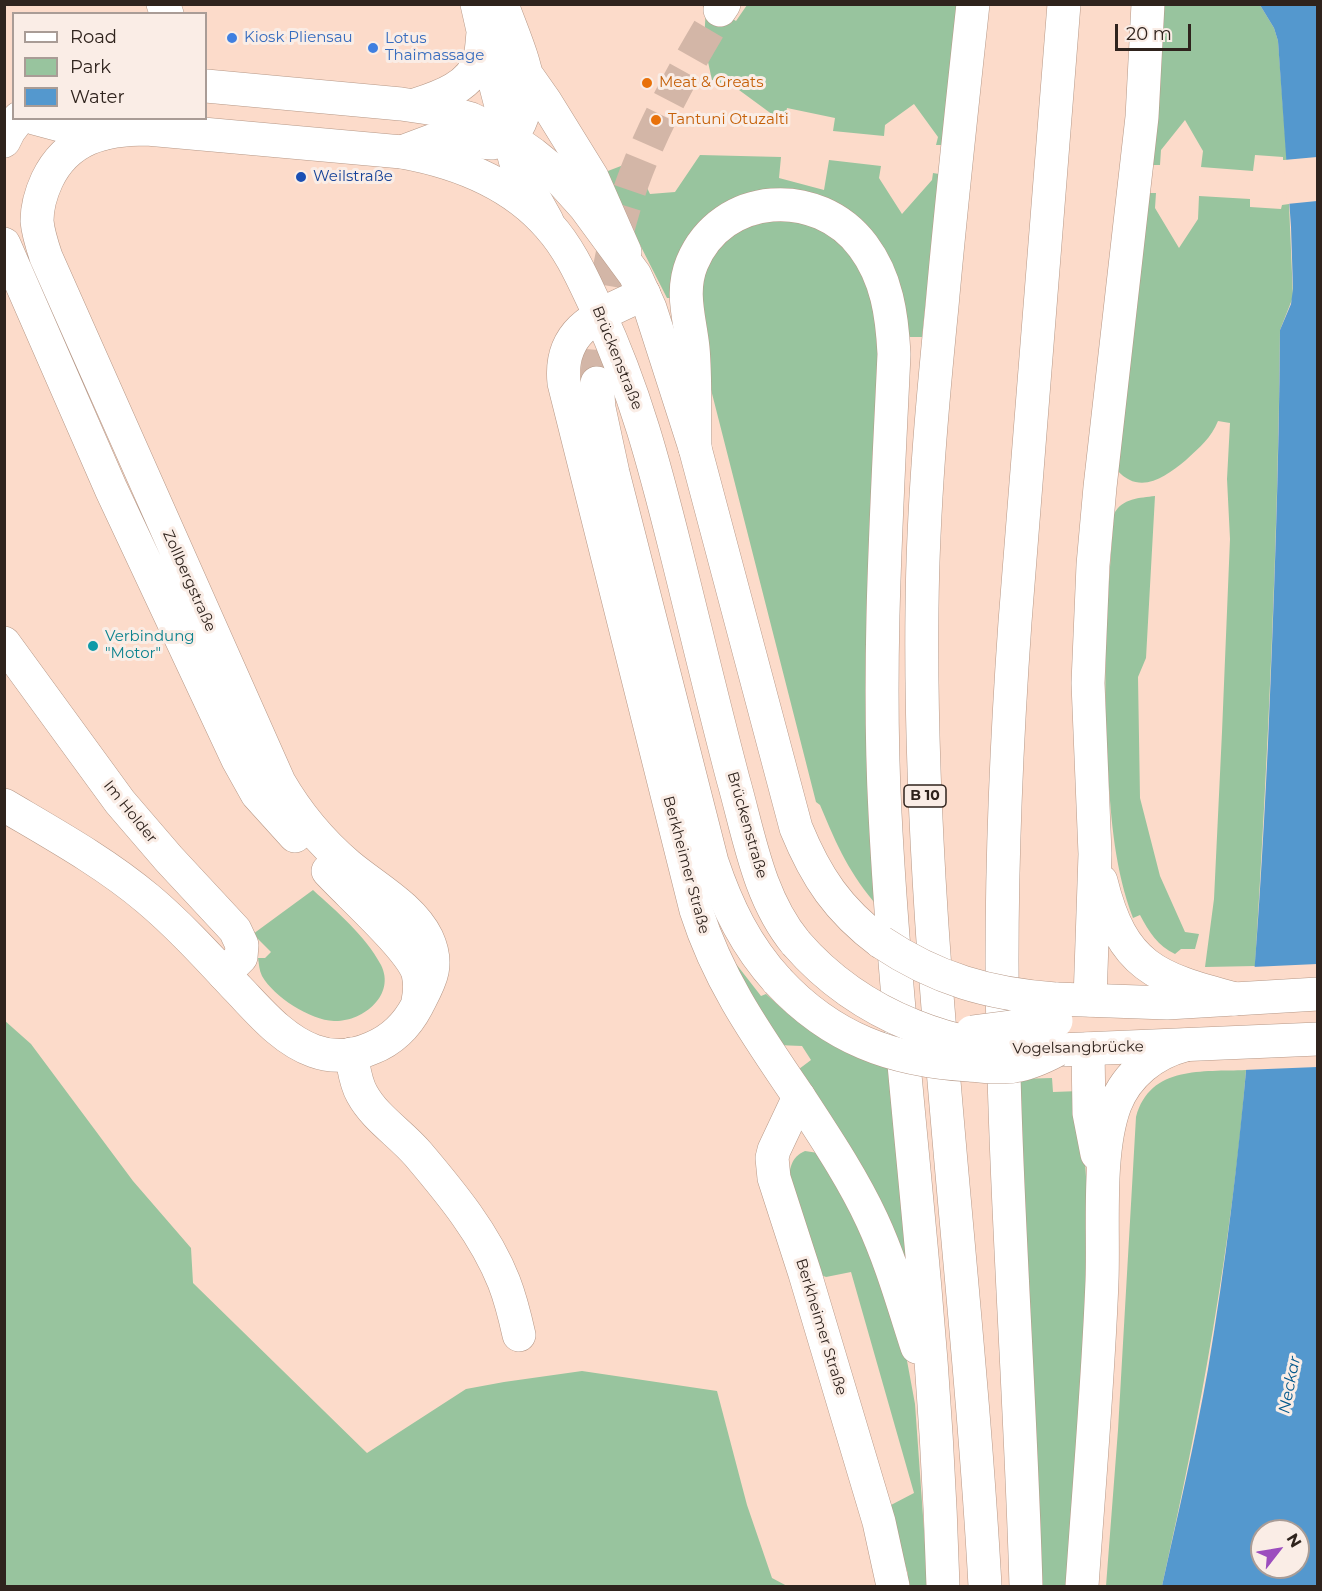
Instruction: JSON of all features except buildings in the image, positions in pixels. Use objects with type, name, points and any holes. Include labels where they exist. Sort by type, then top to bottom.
[{"type":"main road","points":[[402,152],[434,140],[492,143],[509,137],[517,129],[528,97],[526,74],[502,4]]},
{"type":"main road","name":"B 10","points":[[973,4],[934,382],[926,504],[922,629],[925,811],[930,913],[977,1445],[985,1587]]},
{"type":"main road","points":[[1026,1587],[1005,1104],[1003,869],[1009,704],[1064,4]]},
{"type":"main road","points":[[597,383],[601,417],[613,473],[712,862],[721,890],[740,930],[764,966],[808,1011],[860,1042],[902,1057],[951,1064],[1003,1067],[1026,1064],[1064,1030],[1090,1000],[1095,854],[1088,683],[1093,577],[1100,487],[1142,117],[1148,4]]},
{"type":"main road","points":[[415,105],[449,93],[469,76],[480,57],[480,18]]},
{"type":"main road","points":[[480,18],[509,137],[522,179],[549,225]]},
{"type":"main road","points":[[526,74],[592,177],[639,284],[695,448]]},
{"type":"main road","points":[[207,86],[415,105],[471,119],[509,137],[564,181],[639,284]]},
{"type":"main road","points":[[4,141],[18,120]]},
{"type":"main road","points":[[41,120],[78,130],[105,133]]},
{"type":"main road","name":"Brückenstraße","points":[[105,133],[147,129],[402,152],[454,164],[490,179],[520,199],[549,225],[568,250],[600,315],[617,352],[647,438],[758,869],[773,908],[796,944]]},
{"type":"main road","name":"Zollbergstraße","points":[[4,805],[90,857],[131,886],[163,913],[273,1024],[300,1044],[325,1054],[351,1054],[365,1051],[386,1041],[406,1024],[431,979],[434,969],[431,949],[426,936],[408,913],[345,863],[317,835],[286,795],[237,691],[46,257],[37,220],[38,205],[49,176],[59,160],[69,151],[105,133]]},
{"type":"main road","points":[[695,448],[693,349],[686,289],[692,264],[705,241],[714,231],[737,215],[773,204],[801,206],[840,224],[862,245],[876,268],[887,294],[893,328],[894,354],[884,539],[882,631],[885,812],[906,1095],[925,1292],[943,1587]]},
{"type":"main road","name":"Zollbergstraße","points":[[4,244],[111,489],[247,778],[274,814],[406,954],[417,972],[419,982],[420,994],[416,1008]]},
{"type":"main road","name":"Berkheimer Straße","points":[[639,284],[584,325],[572,340],[563,361],[564,383],[696,910],[705,938],[727,987],[799,1097],[774,1150],[772,1158],[774,1179],[879,1522],[893,1587]]},
{"type":"main road","name":"Vogelsangbrücke","points":[[695,448],[790,811],[808,859],[823,884],[838,904],[858,924],[881,942],[917,964],[976,987],[1010,994],[1064,1030],[1171,1048],[1317,1039]]},
{"type":"main road","name":"Im Holder","points":[[4,643],[120,802],[235,930],[242,945],[242,952],[238,961],[224,974]]},
{"type":"main road","points":[[1095,854],[1103,889],[1121,934],[1128,946],[1168,991],[1191,987],[1235,999],[1317,994]]},
{"type":"main road","name":"Vogelsangbrücke","points":[[796,944],[824,971],[853,994],[884,1012],[963,1042],[999,1049],[1064,1030],[1090,1000],[1168,991]]},
{"type":"main road","points":[[1064,1030],[1089,1113],[1103,1189]]},
{"type":"main road","points":[[1082,1587],[1102,1292],[1103,1189],[1109,1130],[1116,1104],[1134,1074],[1171,1048]]},
{"type":"main road","points":[[351,1054],[361,1092],[369,1104],[413,1148],[444,1185],[482,1240],[504,1280],[512,1302],[519,1335]]},
{"type":"main road","points":[[799,1097],[858,1194],[885,1250],[926,1376],[933,1407]]},
{"type":"green space","points":[[706,5],[710,5],[736,21],[747,5],[957,5],[942,145],[936,145],[938,137],[914,104],[885,125],[884,136],[833,131],[835,118],[787,108],[784,123],[739,90],[712,80],[704,44]]},
{"type":"green space","points":[[1160,5],[1260,5],[1274,28],[1278,41],[1287,160],[1283,160],[1283,157],[1255,155],[1253,171],[1201,167],[1203,151],[1185,120],[1161,150],[1160,165],[1150,165]]},
{"type":"green space","points":[[700,155],[781,157],[779,178],[824,190],[829,160],[881,166],[879,178],[902,214],[932,180],[933,173],[939,174],[922,337],[905,337],[890,271],[770,193],[672,298],[667,298],[634,233],[600,174],[634,161],[650,194],[675,192]]},
{"type":"green space","points":[[1146,193],[1156,193],[1155,208],[1179,248],[1198,219],[1199,196],[1250,199],[1250,207],[1281,209],[1282,205],[1289,204],[1293,297],[1280,330],[1272,648],[1255,966],[1205,967],[1214,899],[1222,732],[1230,539],[1227,479],[1230,423],[1218,421],[1212,432],[1186,460],[1152,481],[1135,482],[1117,470]]},
{"type":"green space","points":[[779,218],[820,226],[846,245],[878,305],[879,908],[852,871],[820,805],[816,802],[705,366],[700,282],[713,252],[736,231]]},
{"type":"green space","points":[[1155,496],[1146,658],[1138,677],[1140,798],[1160,876],[1185,932],[1199,934],[1195,949],[1181,949],[1175,954],[1154,938],[1140,915],[1133,918],[1127,900],[1112,827],[1106,738],[1106,642],[1114,514],[1127,502]]},
{"type":"green space","points":[[313,890],[350,924],[381,965],[384,987],[380,996],[366,1012],[356,1017],[334,1021],[304,1012],[275,992],[262,976],[258,958],[265,958],[271,952],[253,934]]},
{"type":"green space","points":[[733,960],[761,996],[766,994],[787,1013],[827,1042],[846,1052],[892,1069],[909,1270],[799,1069],[811,1060],[802,1046],[777,1045]]},
{"type":"green space","points":[[4,1020],[31,1044],[133,1181],[191,1248],[193,1283],[367,1453],[466,1389],[504,1382],[582,1371],[717,1391],[747,1505],[772,1578],[787,1586],[5,1586]]},
{"type":"green space","points":[[1246,1070],[1232,1200],[1213,1330],[1162,1586],[1106,1586],[1118,1430],[1136,1117],[1143,1100],[1153,1088],[1166,1080],[1196,1072]]},
{"type":"green space","points":[[1052,1078],[1053,1092],[1080,1091],[1087,1191],[1088,1285],[1069,1586],[1042,1586],[1019,1079]]},
{"type":"green space","points":[[805,1151],[818,1153],[839,1179],[903,1339],[915,1404],[928,1586],[905,1586],[908,1574],[889,1509],[891,1505],[914,1493],[851,1272],[826,1277],[821,1275],[789,1184],[792,1164]]},
{"type":"water","name":"Neckar","points":[[1260,5],[1317,5],[1317,1586],[1162,1586],[1198,1424],[1220,1291],[1240,1135],[1254,978],[1270,691],[1280,330],[1291,304],[1293,289],[1278,41],[1274,28]]},
{"type":"pier","points":[[1317,157],[1317,201],[1287,204],[1284,160]]},
{"type":"pier","points":[[1317,964],[1317,1067],[1243,1070],[1252,967]]},
{"type":"tunnel","points":[[597,383],[603,306],[612,255],[625,205],[661,115],[720,10]]},
{"type":"place","name":"Kiosk Pliensau","points":[[232,38]]},
{"type":"place","name":"Lotus Thaimassage","points":[[373,48]]},
{"type":"place","name":"Meat & Greats","points":[[647,83]]},
{"type":"place","name":"Tantuni Otuzalti","points":[[656,120]]},
{"type":"place","name":"Weilstraße","points":[[301,177]]},
{"type":"place","name":"Verbindung \"Motor\"","points":[[93,646]]}]
